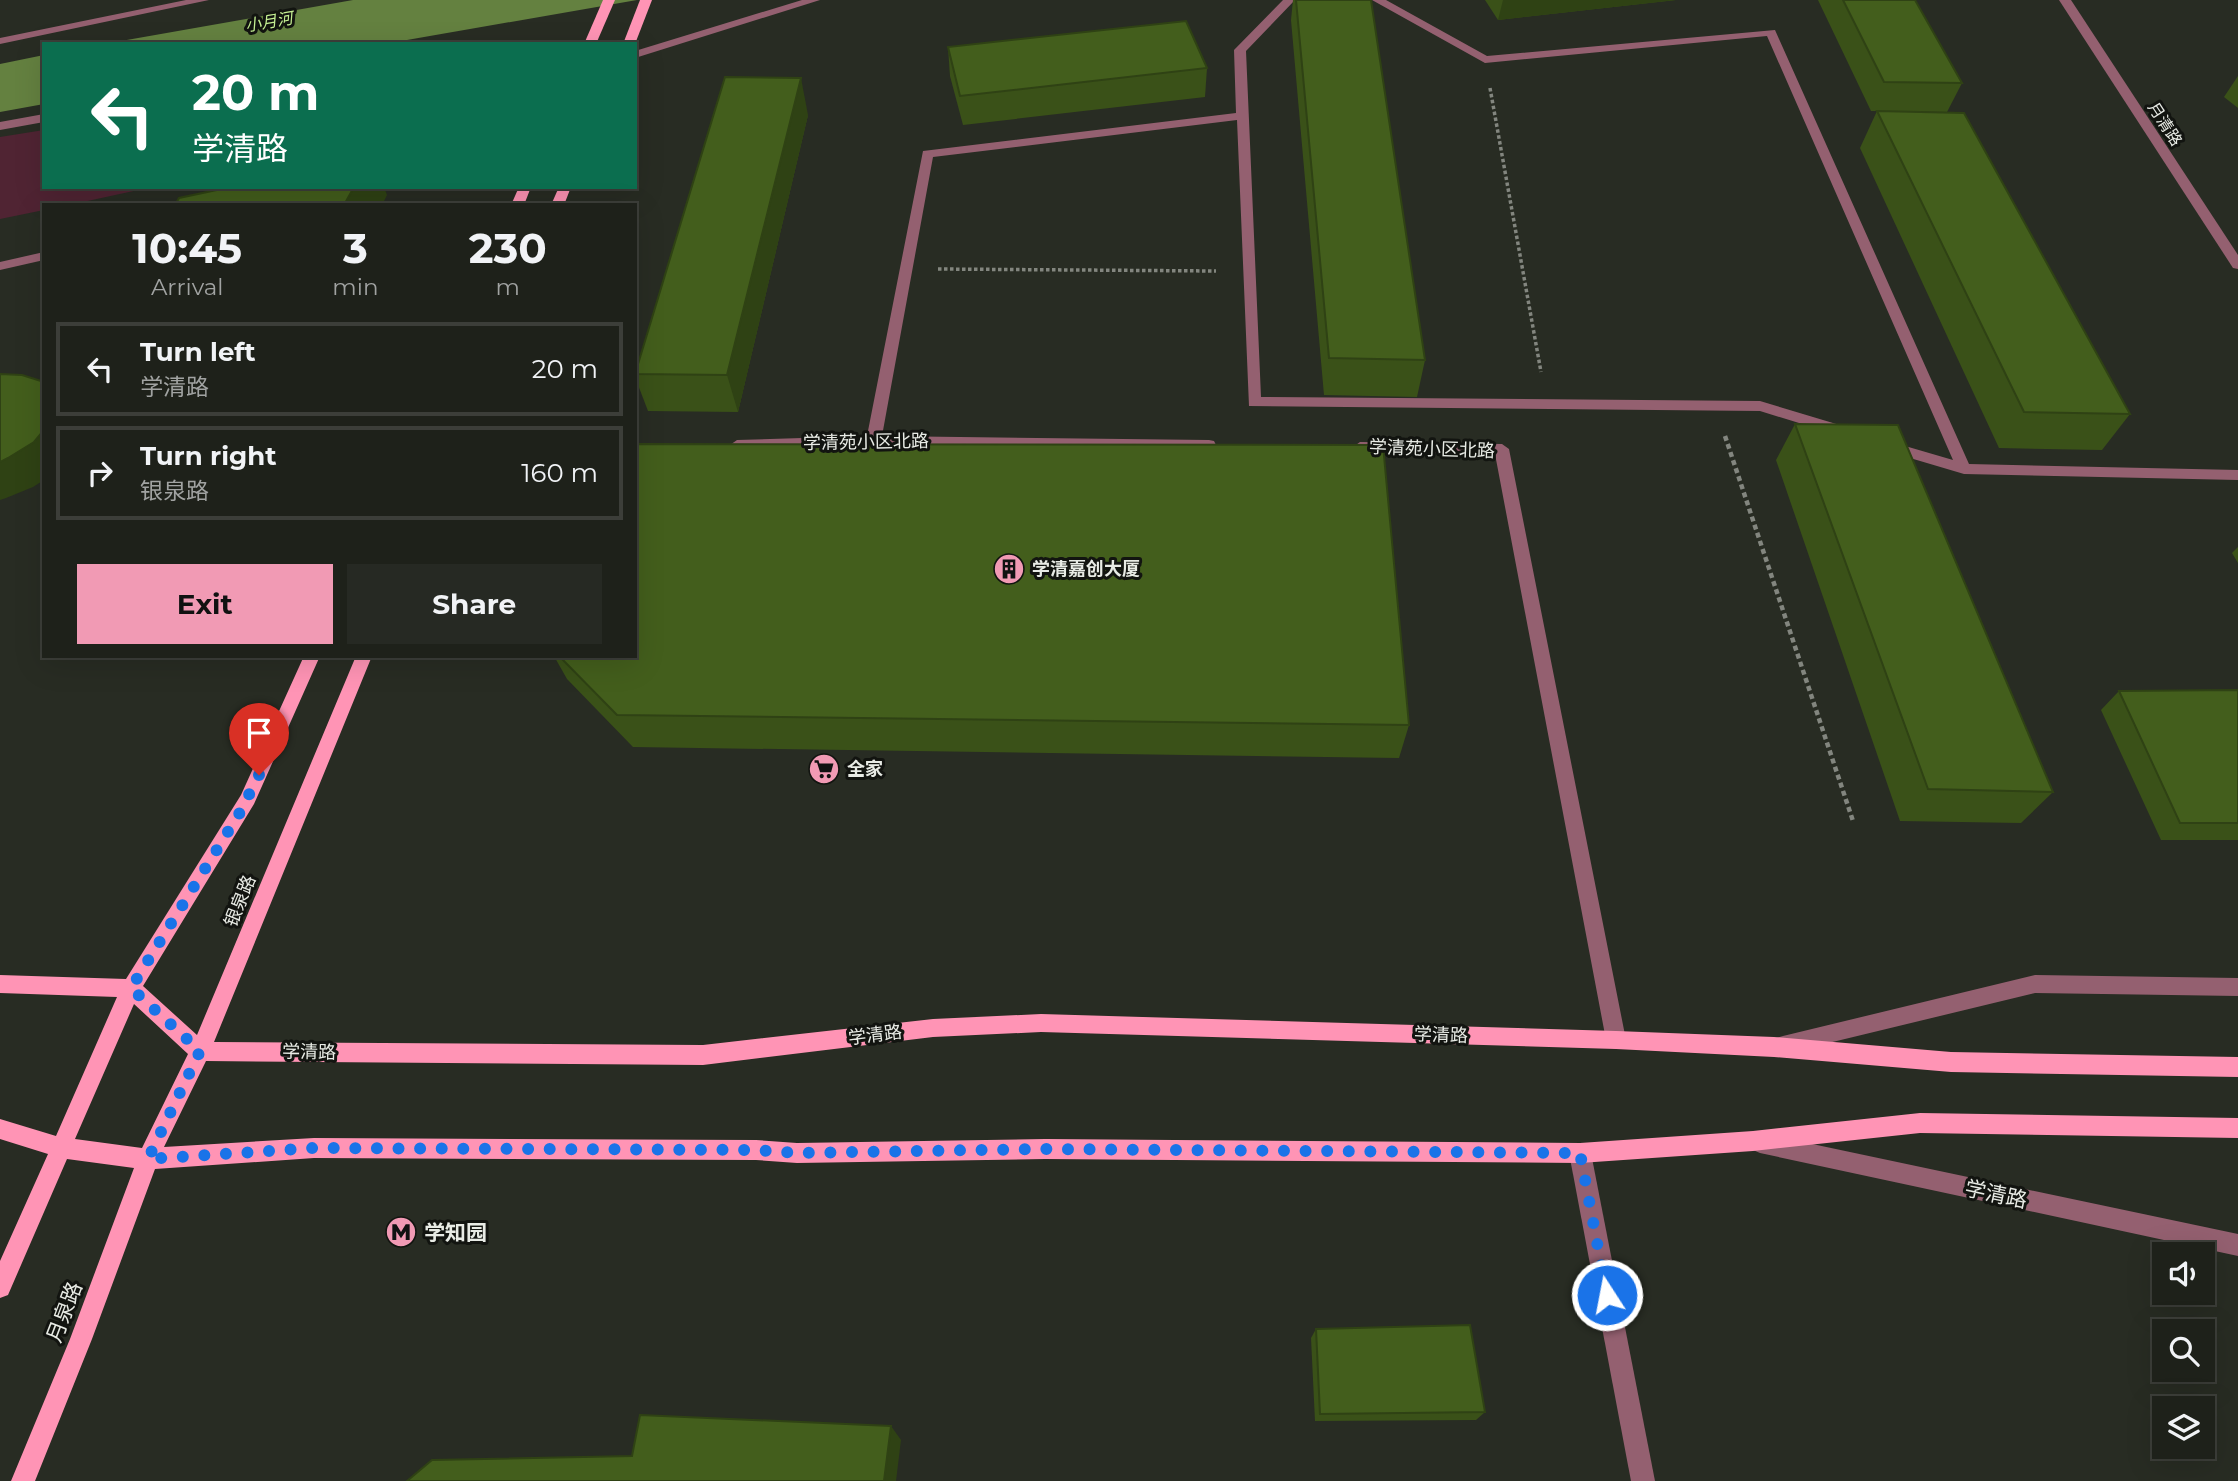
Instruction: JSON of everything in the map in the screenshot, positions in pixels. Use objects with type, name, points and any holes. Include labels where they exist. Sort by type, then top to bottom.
[{"type":"main road","points":[[591,42],[609,0]]},
{"type":"main road","points":[[629,42],[646,0]]},
{"type":"main road","points":[[0,1287],[131,988],[248,799],[311,658]]},
{"type":"main road","name":"银泉路","points":[[148,1159],[200,1051],[362,658]]},
{"type":"main road","points":[[0,984],[131,988],[200,1051]]},
{"type":"main road","name":"学清路","points":[[200,1051],[702,1055],[933,1028],[1041,1023],[1616,1040],[1774,1047],[1951,1062],[2238,1067]]},
{"type":"main road","name":"学清路","points":[[0,1129],[62,1148],[148,1159],[314,1148],[756,1150],[797,1153],[1045,1149],[1580,1153],[1753,1141],[1920,1123],[2238,1128]]},
{"type":"main road","name":"月泉路","points":[[23,1481],[81,1339],[148,1159]]},
{"type":"street","points":[[0,41],[203,0]]},
{"type":"street","points":[[637,54],[814,0]]},
{"type":"street","points":[[1289,0],[1240,50],[1254,402],[1760,406],[1849,434]]},
{"type":"street","points":[[1378,0],[1485,60],[1771,32],[1964,469]]},
{"type":"street","name":"月清路","points":[[2065,0],[2238,265]]},
{"type":"street","points":[[874,441],[927,154],[1243,116]]},
{"type":"street","points":[[0,126],[42,118]]},
{"type":"street","points":[[0,266],[42,256]]},
{"type":"street","name":"学清苑小区北路","points":[[715,446],[874,441],[1223,445]]},
{"type":"street","points":[[1874,442],[1964,469],[2238,475]]},
{"type":"street","name":"学清苑小区北路","points":[[1349,447],[1502,449],[1616,1040]]},
{"type":"street","name":"学清路","points":[[1774,1047],[2035,985],[2238,987]]},
{"type":"street","name":"学清路","points":[[1753,1141],[2238,1245]]},
{"type":"street","points":[[1580,1153],[1643,1481]]},
{"type":"path","points":[[1485,60],[1547,404]]},
{"type":"path","points":[[906,269],[1249,272]]},
{"type":"path","points":[[1715,405],[1853,821]]},
{"type":"shaded area","points":[[42,130],[42,189],[143,189],[78,203],[42,203],[42,210],[0,219],[0,137]]},
{"type":"water","name":"小月河","points":[[353,0],[637,0],[396,42],[115,42]]},
{"type":"water","points":[[42,55],[42,104],[0,112],[0,64]]},
{"type":"building","points":[[1296,0],[1371,0],[1425,360],[1329,358]]},
{"type":"building","points":[[1843,0],[1915,0],[1962,83],[1884,82]]},
{"type":"building","points":[[1186,21],[1207,68],[960,96],[948,47]]},
{"type":"building","points":[[725,77],[801,78],[727,375],[637,374]]},
{"type":"building","points":[[1877,111],[1964,113],[2130,414],[2024,412]]},
{"type":"building","points":[[222,189],[353,189],[345,203],[176,203],[179,198]]},
{"type":"building","points":[[0,374],[22,375],[41,381],[42,432],[34,442],[0,462]]},
{"type":"building","points":[[1795,424],[1898,425],[2053,792],[1928,789]]},
{"type":"building","name":"学清嘉创大厦","points":[[637,444],[1383,445],[1409,725],[617,715],[561,658],[637,658]]},
{"type":"building","points":[[2238,690],[2238,823],[2180,823],[2119,691]]},
{"type":"building","points":[[1470,1325],[1485,1412],[1320,1414],[1316,1329]]},
{"type":"building","points":[[640,1415],[891,1426],[884,1481],[407,1481],[432,1460],[632,1456]]},
{"type":"place","name":"学清嘉创大厦","points":[[1009,569]]},
{"type":"place","name":"全家","points":[[824,769]]},
{"type":"place","name":"学知园","points":[[401,1232]]},
{"type":"route","points":[[259,775],[239,814],[131,988],[200,1051],[148,1159],[314,1148],[756,1150],[797,1153],[1045,1149],[1580,1153],[1607,1295]]}]
